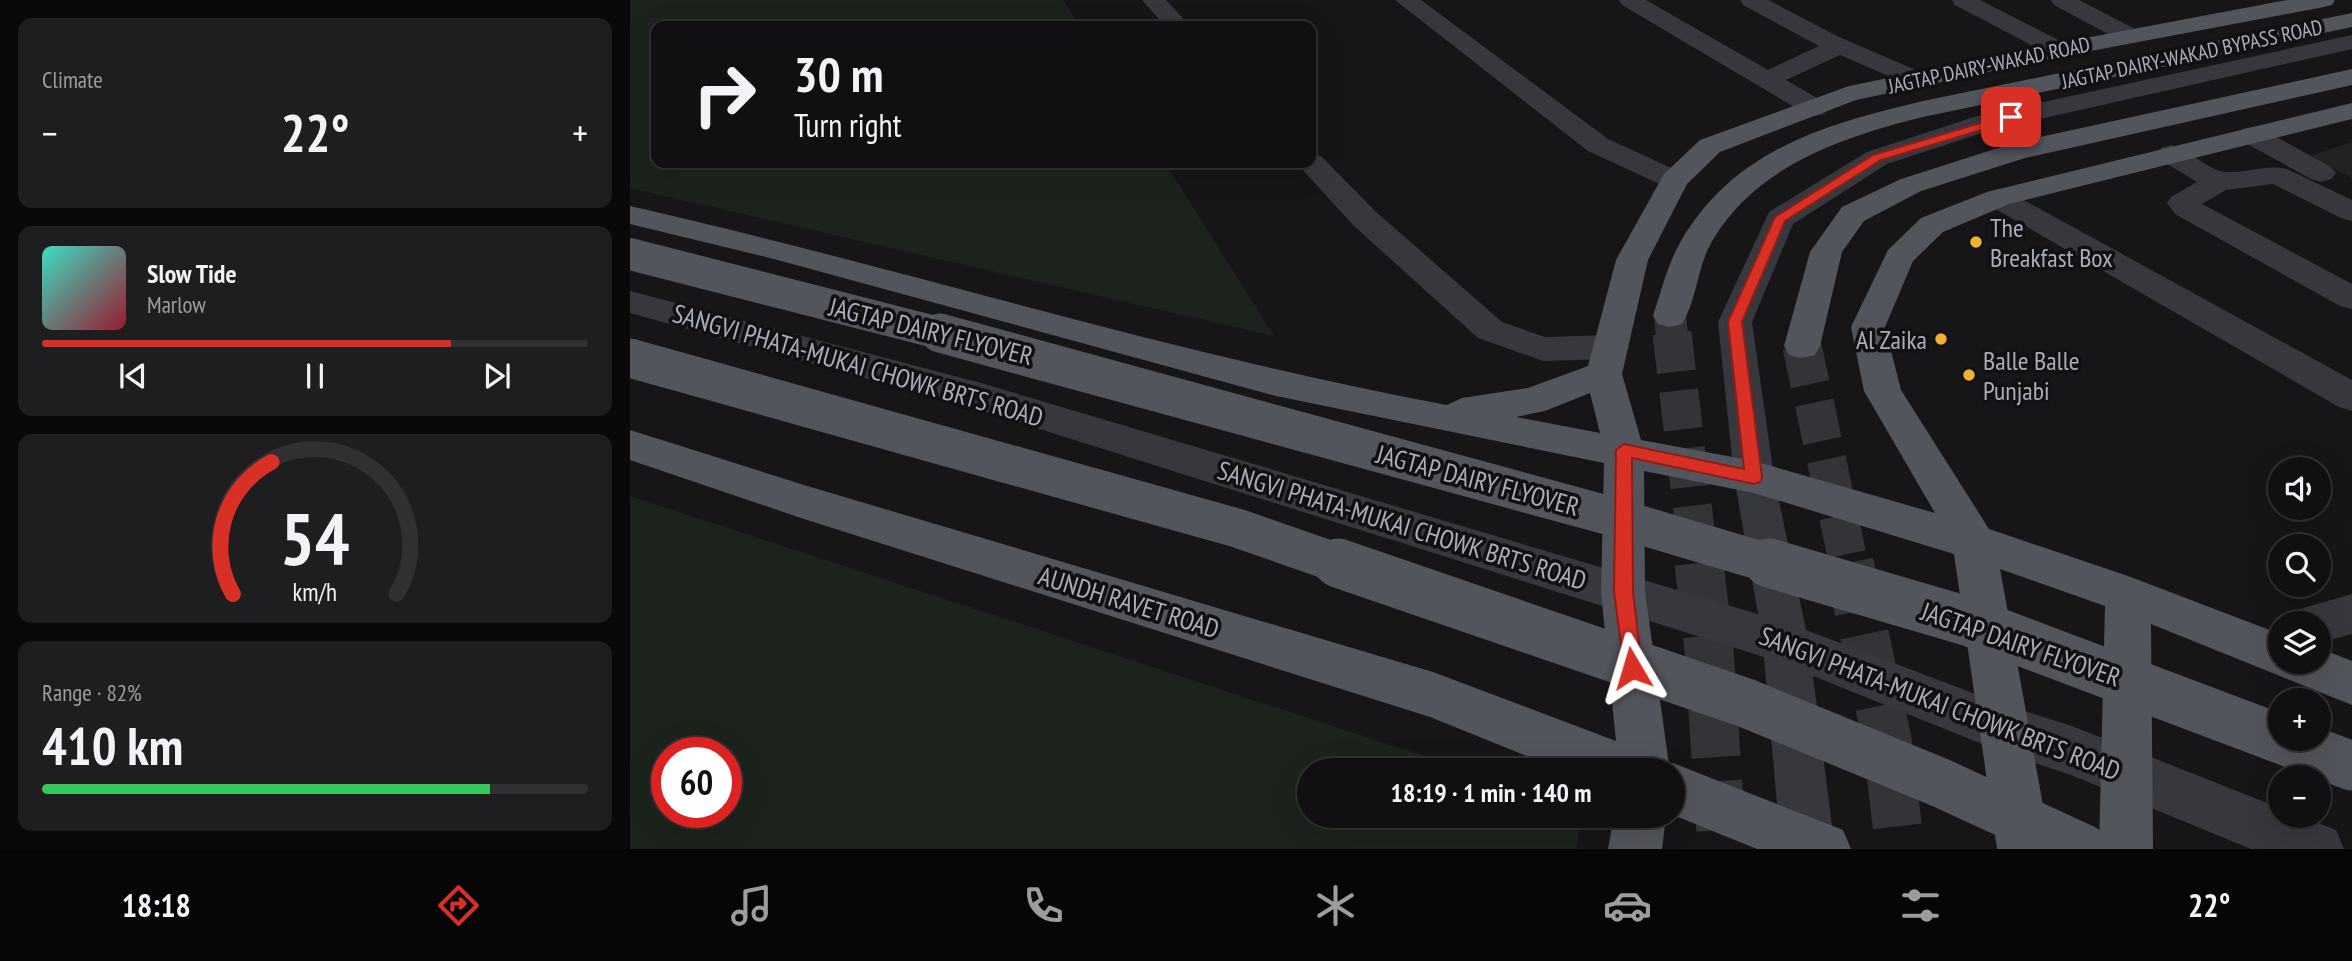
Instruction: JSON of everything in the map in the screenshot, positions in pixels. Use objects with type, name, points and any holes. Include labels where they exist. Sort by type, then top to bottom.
[{"type":"main road","name":"JAGTAP DAIRY-WAKAD ROAD","points":[[1607,361],[1632,260],[1674,180],[1710,146],[1849,94],[2319,0]]},
{"type":"main road","name":"JAGTAP DAIRY-WAKAD BYPASS ROAD","points":[[1670,316],[1695,243],[1727,200],[1736,189],[1799,148],[1862,124],[1923,109],[2352,20]]},
{"type":"main road","points":[[1802,346],[1826,252],[1853,214],[1911,185],[2017,151],[2352,77]]},
{"type":"main road","points":[[2024,849],[2002,728],[1974,542],[1883,391],[1868,327],[1899,257],[1932,225],[1998,198],[2352,111]]},
{"type":"main road","points":[[630,215],[780,250],[1276,383],[1754,477],[1974,542],[2128,595],[2268,649]]},
{"type":"main road","name":"JAGTAP DAIRY FLYOVER","points":[[630,254],[1048,361],[1604,514],[1957,618],[2352,766]]},
{"type":"main road","points":[[630,358],[1237,528],[1745,703],[1941,783],[2084,849]]},
{"type":"main road","points":[[1433,416],[1532,401],[1607,361],[1624,450],[1623,592],[1643,758]]},
{"type":"main road","name":"AUNDH RAVET ROAD","points":[[630,445],[804,502],[1433,695],[1593,758]]},
{"type":"main road","points":[[2126,849],[2128,595]]},
{"type":"main road","points":[[2329,674],[2352,683]]},
{"type":"main road","points":[[1685,794],[1813,847]]},
{"type":"main road","points":[[1635,849],[1638,828]]},
{"type":"street","points":[[1153,0],[1173,21]]},
{"type":"street","points":[[1406,0],[1598,145],[1674,180]]},
{"type":"street","points":[[1630,0],[1815,108]]},
{"type":"street","points":[[1751,0],[1839,46],[1916,79]]},
{"type":"street","points":[[1963,0],[2059,50]]},
{"type":"street","points":[[2062,0],[2130,36]]},
{"type":"street","points":[[1813,847],[1786,643],[1754,477],[1735,322],[1780,219],[1877,158],[1984,123],[2352,42]]},
{"type":"street","points":[[1768,79],[1839,46]]},
{"type":"street","points":[[2252,135],[2352,191]]},
{"type":"street","points":[[2171,154],[2218,182]]},
{"type":"street","points":[[1316,167],[1364,218],[1490,330],[1543,349],[1607,361]]},
{"type":"street","points":[[2352,212],[2277,175],[2218,182],[2182,203],[2186,208],[2352,298]]},
{"type":"street","points":[[1998,198],[2352,397]]},
{"type":"street","name":"SANGVI PHATA-MUKAI CHOWK BRTS ROAD","points":[[630,302],[981,397],[1786,643],[2317,849]]},
{"type":"street","points":[[2331,619],[2352,614]]},
{"type":"street","points":[[2205,625],[2268,633]]},
{"type":"shaded area","points":[[630,0],[1063,0],[1077,21],[651,21],[651,168],[1168,168],[1274,336],[630,188]]},
{"type":"shaded area","points":[[2352,142],[2352,178],[2310,156]]},
{"type":"shaded area","points":[[630,496],[1430,758],[1297,758],[1297,828],[1580,828],[1576,849],[630,849]]},
{"type":"tunnel","points":[[1670,316],[1672,335]]},
{"type":"tunnel","points":[[1672,333],[1699,565]]},
{"type":"tunnel","points":[[1802,346],[1849,565]]},
{"type":"tunnel","points":[[1699,563],[1709,650],[1722,849]]},
{"type":"tunnel","points":[[1849,563],[1887,740],[1900,849]]},
{"type":"place","name":"The Breakfast Box","points":[[1976,242]]},
{"type":"place","name":"Al Zaika","points":[[1941,339]]},
{"type":"place","name":"Balle Balle Punjabi","points":[[1969,375]]},
{"type":"route","points":[[1632,668],[1623,592],[1624,450],[1754,477],[1735,322],[1780,219],[1877,158],[1984,123],[2011,117]]}]
